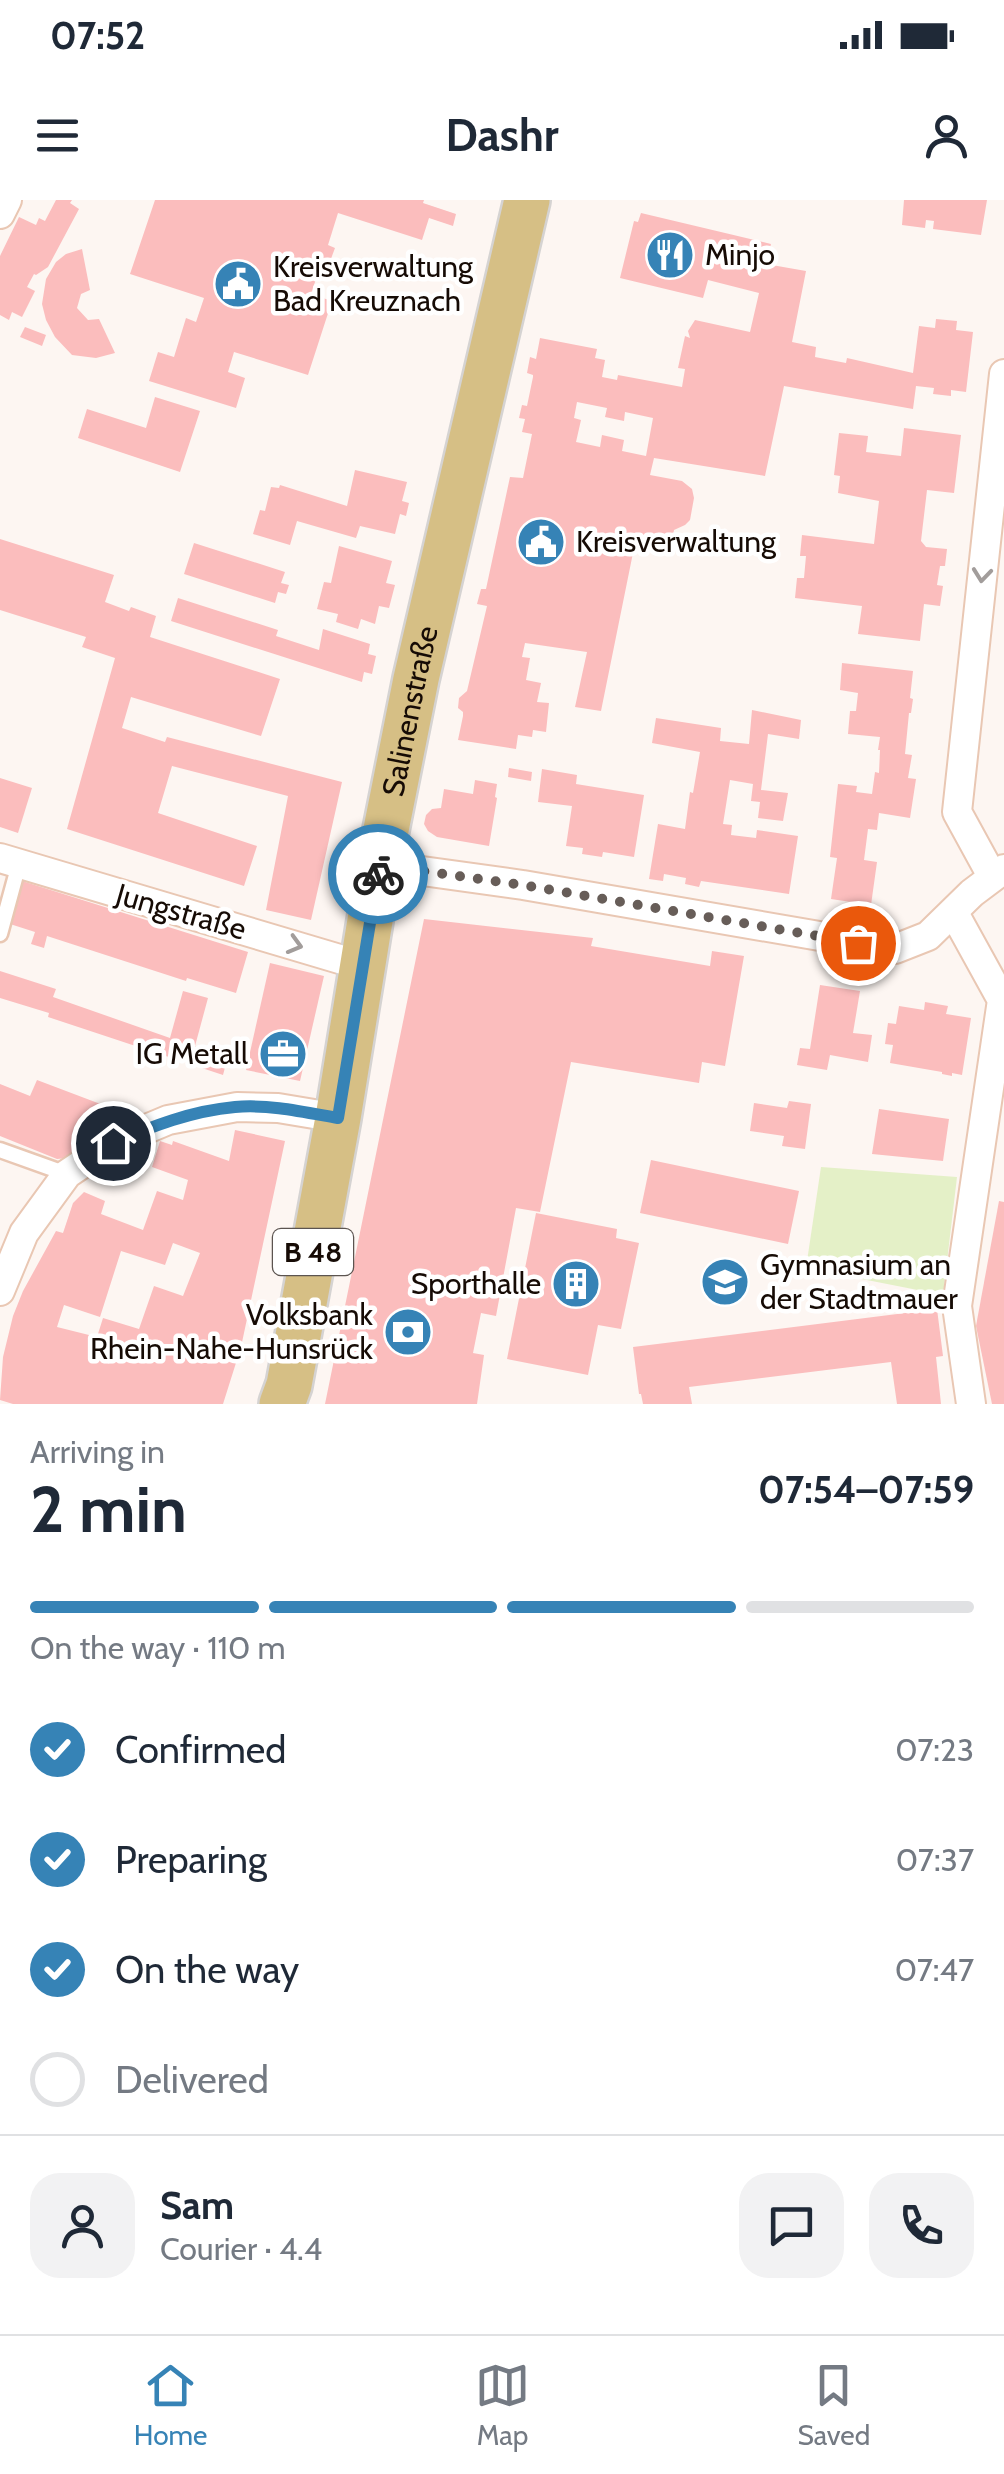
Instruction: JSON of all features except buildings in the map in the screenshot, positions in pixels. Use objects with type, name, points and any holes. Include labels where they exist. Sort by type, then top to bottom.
[{"type":"main road","name":"Salinenstraße","points":[[282,1404],[338,1118],[416,678],[527,200]]},
{"type":"street","points":[[0,214],[6,200]]},
{"type":"street","points":[[380,865],[523,885],[896,949],[928,936],[998,872],[957,812],[1004,374]]},
{"type":"street","name":"Jungstraße","points":[[10,861],[363,966]]},
{"type":"street","points":[[954,913],[1002,1000],[957,1306],[972,1404]]},
{"type":"street","points":[[0,1291],[24,1233],[67,1174],[113,1143],[168,1120],[236,1107],[278,1108],[338,1118]]},
{"type":"lane","points":[[0,934],[10,861]]},
{"type":"lane","points":[[0,1150],[67,1174]]},
{"type":"green space","points":[[821,1167],[957,1177],[943,1295],[806,1268]]},
{"type":"way so far","points":[[378,874],[380,865],[449,874],[858,943]]},
{"type":"place","name":"Minjo","points":[[670,255]]},
{"type":"place","name":"Kreisverwaltung Bad Kreuznach","points":[[238,284]]},
{"type":"place","name":"Kreisverwaltung","points":[[541,542]]},
{"type":"place","name":"IG Metall","points":[[283,1054]]},
{"type":"place","name":"Gymnasium an der Stadtmauer","points":[[725,1282]]},
{"type":"place","name":"Sporthalle","points":[[576,1284]]},
{"type":"place","name":"Volksbank Rhein-Nahe-Hunsrück","points":[[408,1332]]},
{"type":"route","points":[[113,1143],[168,1120],[236,1107],[278,1108],[338,1118],[378,874]]}]
